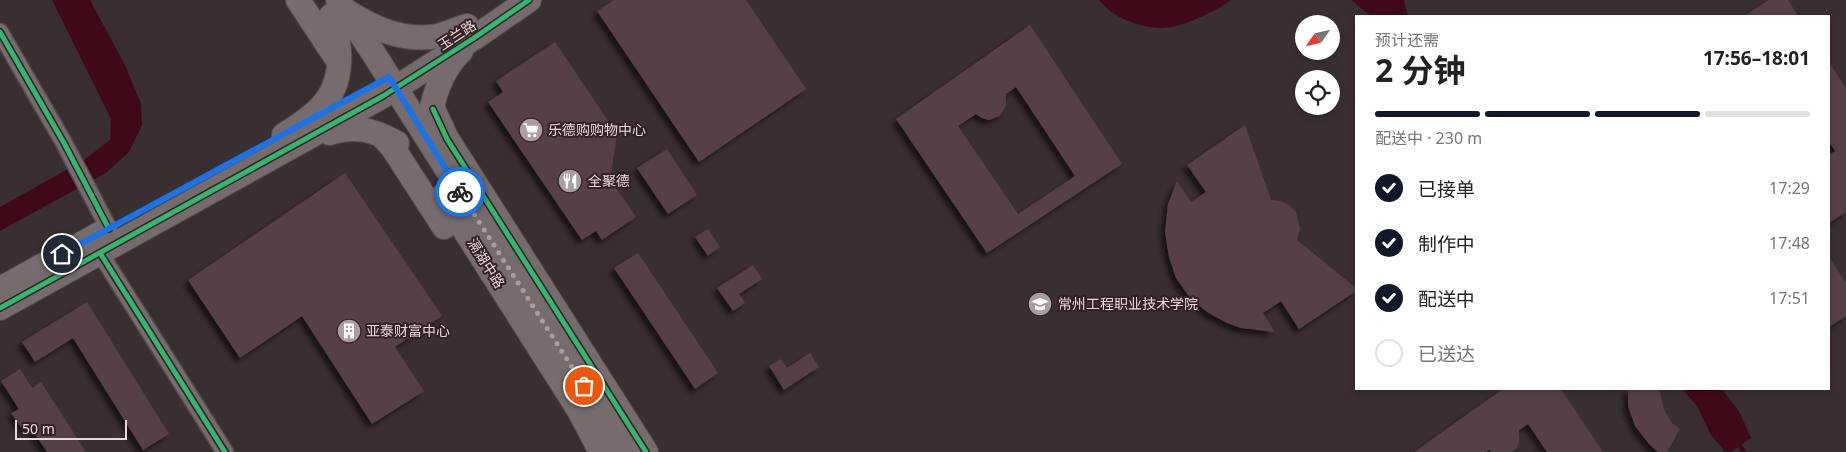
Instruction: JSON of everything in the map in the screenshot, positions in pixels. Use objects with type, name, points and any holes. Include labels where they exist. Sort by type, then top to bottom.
[{"type":"street","points":[[298,0],[339,62]]},
{"type":"street","name":"玉兰路","points":[[470,32],[505,0]]},
{"type":"street","name":"玉兰路","points":[[283,143],[386,87],[470,32],[529,0]]},
{"type":"street","points":[[0,308],[100,253],[283,143],[323,106],[331,94],[337,78],[339,62],[339,5]]},
{"type":"street","points":[[339,5],[365,23],[382,30],[414,38],[470,32]]},
{"type":"street","name":"滆湖中路","points":[[339,5],[579,410],[601,452]]},
{"type":"street","points":[[0,32],[81,175],[109,229]]},
{"type":"street","points":[[437,170],[436,150],[430,131],[432,109],[444,73],[470,32]]},
{"type":"street","points":[[432,109],[448,139],[646,452]]},
{"type":"street","points":[[0,288],[109,229],[283,143],[346,128],[364,128],[404,147],[437,170]]},
{"type":"street","points":[[382,136],[393,148],[473,271],[586,452]]},
{"type":"street","name":"滆湖中路","points":[[437,170],[626,452]]},
{"type":"street","points":[[100,253],[225,452]]},
{"type":"shaded area","points":[[52,0],[90,0],[125,65],[141,104],[142,125],[129,152],[106,173],[0,231],[0,207],[84,160],[110,140],[111,119]]},
{"type":"shaded area","points":[[1099,0],[1231,0],[1197,19],[1176,26],[1156,28],[1123,19]]},
{"type":"shaded area","points":[[1351,0],[1404,0],[1408,15],[1370,15]]},
{"type":"shaded area","points":[[1683,390],[1723,390],[1740,413],[1751,438],[1731,452],[1725,452],[1711,435],[1697,406]]},
{"type":"building","points":[[614,0],[746,0],[806,89],[699,162],[597,11]]},
{"type":"building","points":[[1769,0],[1788,0],[1797,15],[1746,15]]},
{"type":"building","points":[[1030,25],[1122,164],[987,253],[896,119]],"holes":[[[1016,87],[1075,176],[1018,214],[958,126],[976,114],[989,120],[1000,116],[1006,106],[1006,94]]]},
{"type":"building","points":[[555,42],[617,134],[610,179],[636,217],[602,240],[596,231],[582,240],[488,102],[503,92],[496,81]]},
{"type":"building","points":[[1830,64],[1846,88],[1846,212],[1830,222],[1830,154],[1835,151],[1830,144]]},
{"type":"building","points":[[1245,125],[1271,200],[1289,205],[1296,212],[1300,229],[1297,240],[1355,287],[1355,292],[1299,329],[1281,301],[1263,313],[1275,332],[1241,328],[1207,312],[1190,298],[1176,278],[1169,257],[1165,232],[1168,204],[1177,181],[1191,202],[1206,192],[1187,165]]},
{"type":"building","points":[[667,149],[697,195],[668,214],[637,168]]},
{"type":"building","points":[[345,173],[442,316],[395,347],[424,391],[372,424],[302,316],[240,358],[188,280]]},
{"type":"building","points":[[708,229],[720,247],[708,256],[695,237]]},
{"type":"building","points":[[638,253],[718,373],[695,389],[614,268]]},
{"type":"building","points":[[1830,259],[1846,283],[1846,316],[1830,326]]},
{"type":"building","points":[[753,265],[762,279],[739,294],[745,303],[733,311],[717,288]]},
{"type":"building","points":[[87,302],[169,434],[143,450],[73,338],[35,362],[22,342]]},
{"type":"building","points":[[810,353],[819,367],[784,390],[769,366],[781,359],[787,368]]},
{"type":"building","points":[[20,369],[32,388],[41,382],[86,452],[47,452],[29,425],[22,429],[11,413],[19,409],[1,381]]},
{"type":"building","points":[[1502,390],[1562,390],[1603,452],[1547,452],[1528,424],[1519,430],[1519,442],[1517,448],[1512,452],[1491,452],[1489,450],[1486,452],[1414,452]]},
{"type":"building","points":[[1628,390],[1659,390],[1664,410],[1672,423],[1680,429],[1667,452],[1658,452],[1649,444],[1635,426],[1628,406]]},
{"type":"waterway","points":[[1738,443],[1744,452]]},
{"type":"cycle path","points":[[0,308],[383,96],[474,38],[529,0]]},
{"type":"cycle path","points":[[0,32],[64,143],[109,229]]},
{"type":"cycle path","points":[[433,109],[447,139],[646,452]]},
{"type":"cycle path","points":[[100,253],[225,452]]},
{"type":"way so far","points":[[460,192],[584,386]]},
{"type":"place","name":"乐德购购物中心","points":[[531,130]]},
{"type":"place","name":"全聚德","points":[[570,181]]},
{"type":"place","name":"常州工程职业技术学院","points":[[1040,304]]},
{"type":"place","name":"亚泰财富中心","points":[[349,331]]},
{"type":"route","points":[[62,254],[389,77],[460,192]]}]
